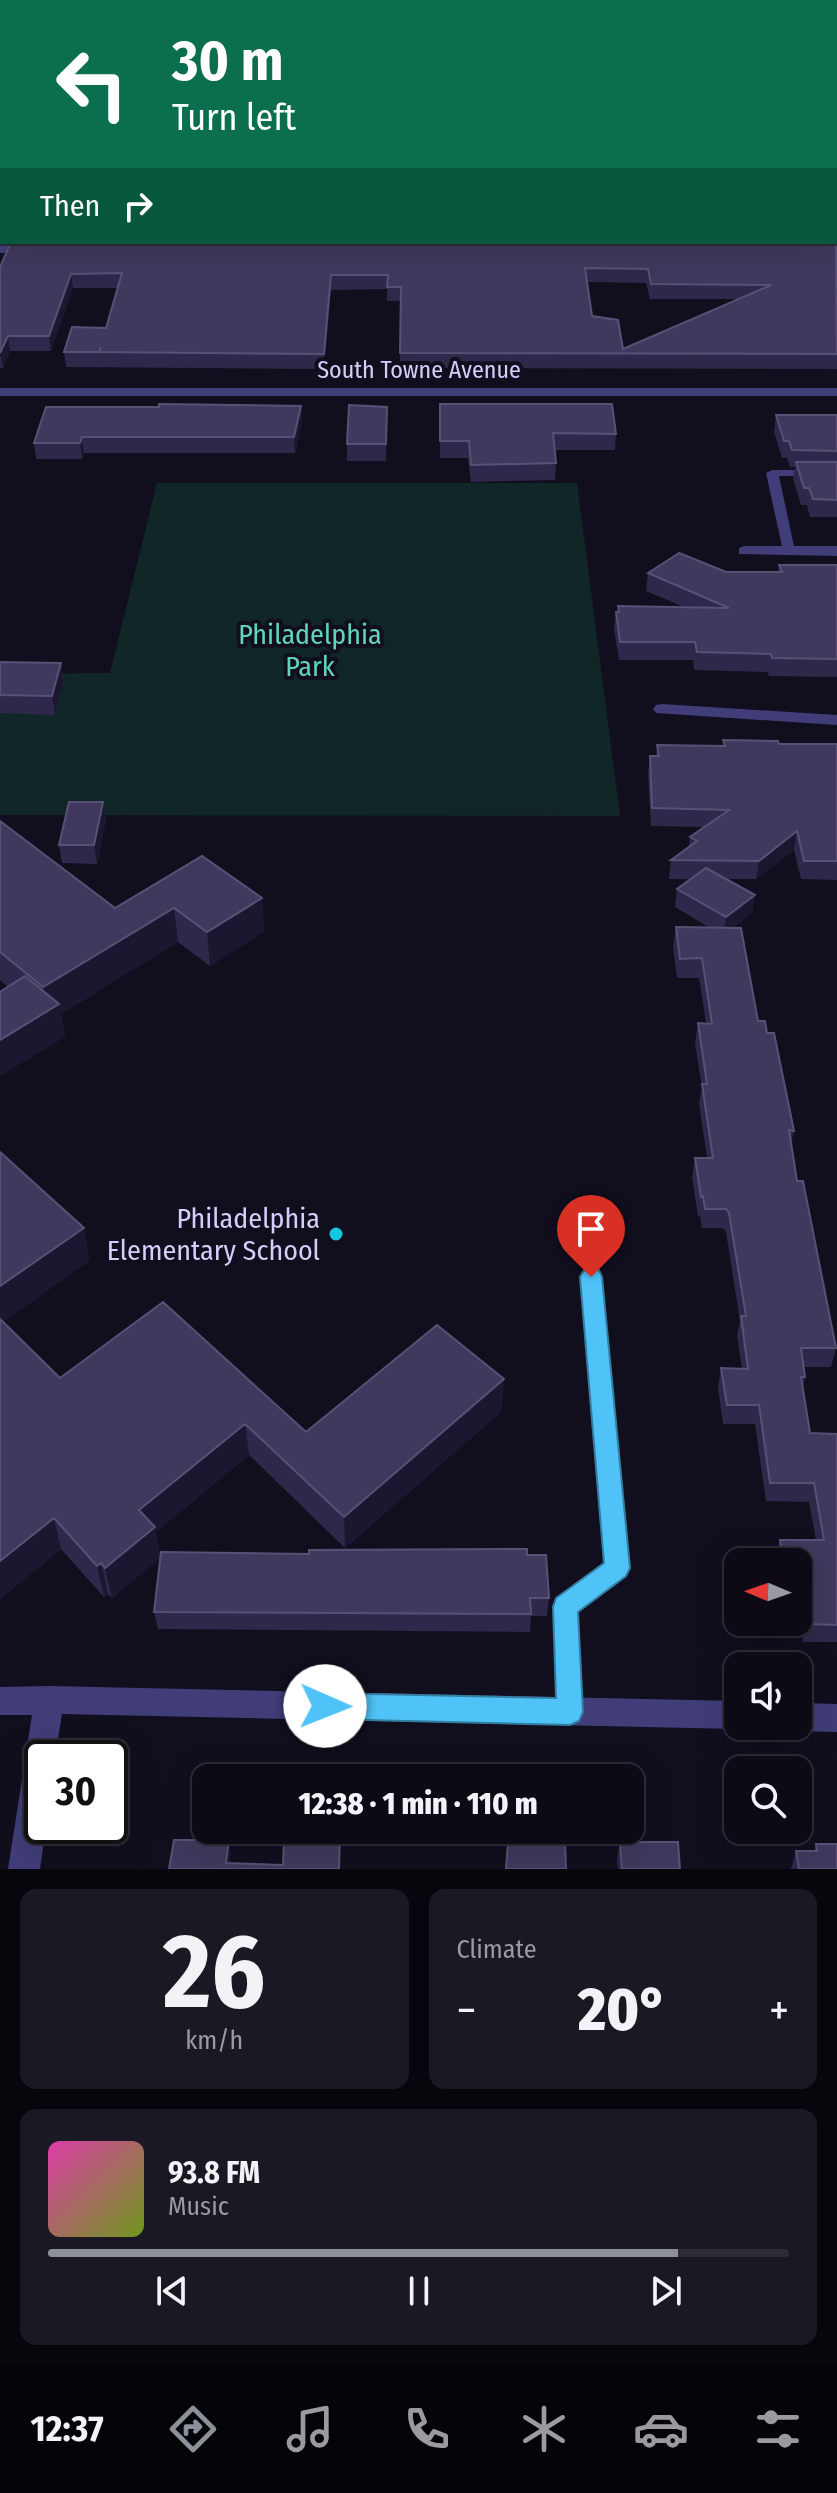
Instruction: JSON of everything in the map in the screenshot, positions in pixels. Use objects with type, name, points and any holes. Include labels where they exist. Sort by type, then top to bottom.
[{"type":"street","points":[[0,249],[47,249]]},
{"type":"street","name":"South Towne Avenue","points":[[0,392],[837,392]]},
{"type":"street","points":[[744,551],[837,551]]},
{"type":"street","points":[[662,709],[837,720]]},
{"type":"street","points":[[24,1869],[49,1700]]},
{"type":"street","points":[[0,1701],[724,1715]]},
{"type":"street","points":[[812,1717],[837,1718]]},
{"type":"lane","points":[[789,551],[772,473],[837,473]]},
{"type":"lane","points":[[570,1712],[565,1607],[617,1568],[591,1277]]},
{"type":"green space","name":"Philadelphia Park","points":[[157,483],[577,483],[620,816],[0,815],[0,674],[110,673]]},
{"type":"building","points":[[10,244],[836,244],[837,354],[400,353],[401,287],[387,287],[388,275],[331,275],[324,354],[64,352],[72,327],[106,328],[122,273],[71,274],[49,336],[8,336],[0,353],[0,267]],"holes":[[[585,268],[648,269],[651,284],[771,285],[623,349],[618,320],[592,316]]]},
{"type":"building","points":[[159,404],[301,406],[294,437],[82,437],[80,443],[34,443],[46,407],[159,407]]},
{"type":"building","points":[[440,404],[612,404],[616,434],[553,433],[556,463],[471,465],[469,441],[440,441]]},
{"type":"building","points":[[349,405],[387,407],[386,444],[347,444]]},
{"type":"building","points":[[776,415],[837,415],[837,451],[792,450],[789,441],[784,441]]},
{"type":"building","points":[[796,462],[837,462],[837,500],[813,499],[809,488],[804,488]]},
{"type":"building","points":[[679,553],[726,572],[782,572],[779,565],[837,565],[837,659],[697,652],[695,642],[620,642],[618,606],[729,608],[648,573]]},
{"type":"building","points":[[0,662],[61,663],[52,696],[0,695]]},
{"type":"building","points":[[723,740],[837,744],[837,861],[804,861],[797,831],[759,861],[671,860],[697,841],[690,837],[729,810],[652,808],[650,756],[659,756],[657,745],[725,746]]},
{"type":"building","points":[[69,802],[103,802],[94,845],[59,845]]},
{"type":"building","points":[[0,821],[115,908],[202,856],[262,898],[207,932],[174,908],[43,987],[0,952]]},
{"type":"building","points":[[706,868],[755,895],[726,917],[677,889]]},
{"type":"building","points":[[676,927],[741,928],[758,1021],[765,1021],[767,1033],[774,1033],[794,1131],[789,1130],[797,1181],[803,1181],[836,1348],[801,1348],[805,1377],[801,1377],[810,1433],[837,1434],[837,1625],[812,1624],[812,1548],[781,1548],[780,1540],[824,1540],[814,1483],[770,1483],[759,1405],[727,1405],[721,1368],[748,1369],[741,1316],[746,1316],[729,1213],[726,1209],[705,1209],[701,1197],[695,1158],[713,1158],[702,1084],[707,1084],[698,1023],[712,1024],[702,958],[680,959]]},
{"type":"building","points":[[25,976],[59,1004],[0,1040],[0,992]]},
{"type":"building","points":[[0,1152],[84,1228],[0,1286]]},
{"type":"building","points":[[163,1302],[306,1432],[437,1325],[504,1379],[344,1517],[245,1424],[139,1510],[155,1527],[105,1568],[101,1563],[97,1566],[54,1518],[0,1561],[0,1319],[60,1378]]},
{"type":"building","points":[[527,1549],[527,1555],[546,1555],[549,1598],[530,1598],[531,1614],[154,1612],[161,1552],[309,1554],[309,1550]]},
{"type":"building","points":[[174,1840],[192,1840],[192,1844],[228,1844],[226,1863],[283,1865],[284,1844],[340,1844],[339,1869],[169,1869]]},
{"type":"building","points":[[678,1842],[680,1869],[622,1869],[620,1844]]},
{"type":"building","points":[[508,1844],[565,1844],[566,1869],[506,1869]]},
{"type":"building","points":[[816,1844],[837,1844],[837,1869],[799,1869],[796,1851],[817,1851]]},
{"type":"place","name":"Philadelphia Elementary School","points":[[336,1234]]},
{"type":"route","points":[[325,1706],[570,1712],[565,1607],[617,1568],[591,1277]]}]
